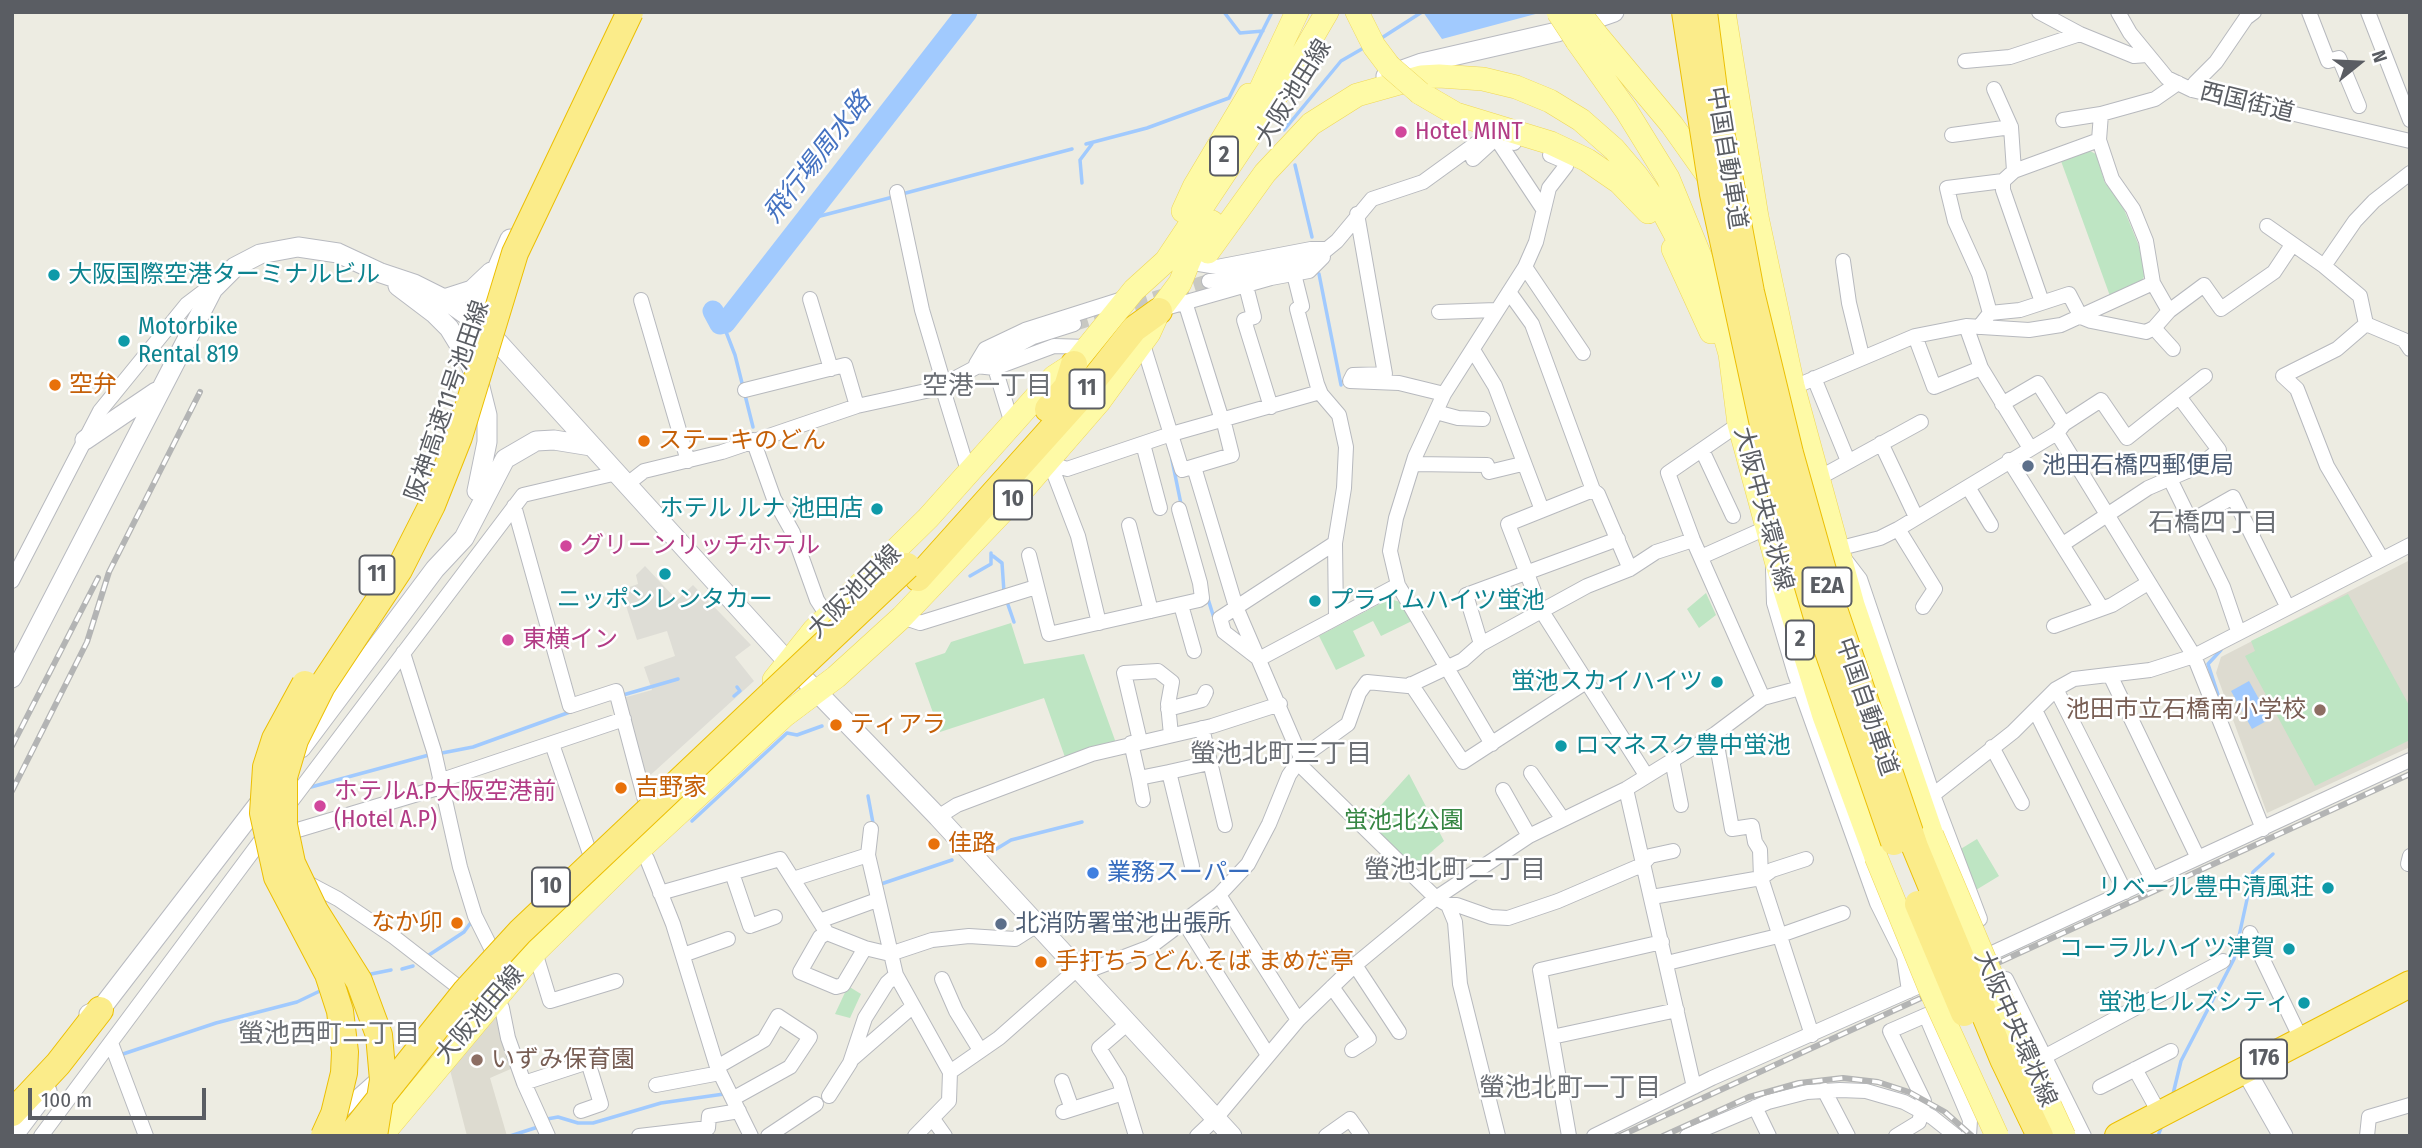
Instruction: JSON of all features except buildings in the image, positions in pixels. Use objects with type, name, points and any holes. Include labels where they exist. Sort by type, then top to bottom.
[{"type":"highway","name":"阪神高速11号池田線","points":[[340,1135],[334,1114],[344,1073],[344,1030],[328,974],[288,899],[269,852],[263,813],[267,767],[286,715],[377,576],[408,519],[443,433],[502,246],[524,193],[612,12]]},
{"type":"highway","name":"阪神高速11号池田線","points":[[372,1136],[383,1080],[379,1035],[359,981],[315,911],[292,863],[284,825],[284,777],[295,740],[307,713],[399,570],[432,506],[459,437],[516,253],[630,12]]},
{"type":"highway","name":"中国自動車道","points":[[1685,12],[1699,115],[1730,282],[1770,457],[1798,557],[1849,719],[1898,854],[1945,971],[2020,1136]]},
{"type":"highway","name":"中国自動車道","points":[[1704,12],[1721,136],[1751,292],[1790,453],[1833,606],[1915,847],[2003,1059],[2040,1136]]},
{"type":"highway","name":"11","points":[[340,1135],[520,932],[907,566],[1140,334],[1159,310]]},
{"type":"highway","name":"11","points":[[372,1136],[427,1063],[530,944],[892,603],[1011,464],[1067,387],[1081,355]]},
{"type":"highway","name":"176","points":[[2118,1136],[2410,984]]},
{"type":"highway","points":[[12,1113],[58,1064],[100,1010]]},
{"type":"main road","name":"2","points":[[1183,211],[1194,187],[1255,83],[1289,12]]},
{"type":"main road","name":"2","points":[[1131,294],[1183,211],[1218,165],[1250,112],[1297,12]]},
{"type":"main road","name":"大阪池田線","points":[[340,1135],[457,986],[491,948],[589,851],[772,682],[828,617],[968,474],[1054,377],[1081,355],[1131,294],[1166,261],[1292,72],[1327,12]]},
{"type":"main road","name":"大阪中央環状線","points":[[1558,12],[1586,38],[1697,159],[1749,239],[1770,280]]},
{"type":"main road","name":"大阪中央環状線","points":[[1579,12],[1586,38],[1648,145],[1686,218],[1721,320],[1730,354],[1738,421],[1766,527],[1824,716],[1876,857],[1930,989],[1997,1136]]},
{"type":"main road","name":"大阪池田線","points":[[1159,310],[1183,293],[1196,244],[1353,13]]},
{"type":"main road","points":[[1353,13],[1389,66],[1420,93],[1456,114],[1552,143],[1587,160],[1619,182],[1642,204],[1667,239],[1721,351]]},
{"type":"main road","name":"大阪中央環状線","points":[[1729,17],[1740,119],[1770,280],[1804,382],[1817,479],[1837,550],[1886,708],[1932,835],[2006,1010],[2064,1136]]},
{"type":"main road","points":[[1183,293],[1204,272],[1290,144],[1326,112],[1357,95],[1421,77],[1474,78],[1534,93],[1581,120],[1622,157],[1665,215],[1701,287],[1720,339],[1721,351]]},
{"type":"main road","name":"大阪池田線","points":[[381,1136],[495,996],[535,952],[640,849],[784,716],[902,617],[1099,402],[1140,334]]},
{"type":"main road","name":"2","points":[[1721,351],[1738,421]]},
{"type":"street","points":[[468,359],[477,321],[498,263],[623,12]]},
{"type":"street","points":[[1357,95],[1380,79],[1422,63],[1557,32],[1614,12]]},
{"type":"street","points":[[2039,12],[2080,34],[2134,56],[2147,55]]},
{"type":"street","name":"西国街道","points":[[2118,12],[2147,55],[2167,78],[2192,90],[2410,141]]},
{"type":"street","points":[[2192,90],[2195,83],[2216,62],[2246,18],[2254,12]]},
{"type":"street","points":[[2309,12],[2328,61],[2339,58],[2359,106]]},
{"type":"street","points":[[2370,13],[2405,90],[2410,120]]},
{"type":"street","points":[[1965,61],[2010,57],[2080,34]]},
{"type":"street","points":[[2063,120],[2101,114],[2155,99],[2178,83]]},
{"type":"street","points":[[1994,89],[2011,127],[2009,176],[2003,190],[2042,302]]},
{"type":"street","points":[[2101,114],[2099,140],[2112,179],[2133,209],[2146,241],[2153,283],[2169,310]]},
{"type":"street","points":[[1952,135],[2011,127]]},
{"type":"street","points":[[1140,334],[1182,470],[1233,455],[1183,293],[1246,286],[1314,269],[1357,214],[1379,195],[1427,179],[1481,138],[1496,138],[1536,149],[1566,163],[1549,188],[1536,242],[1525,267],[1444,394],[1413,464],[1396,518],[1390,551],[1398,585],[1492,744]]},
{"type":"street","points":[[1473,159],[1496,138]]},
{"type":"street","points":[[1496,138],[1543,209]]},
{"type":"street","points":[[1990,313],[1979,274],[1955,221],[1947,188],[2009,176],[2099,140]]},
{"type":"street","points":[[2324,266],[2374,201],[2410,173]]},
{"type":"street","points":[[897,192],[922,310],[968,474]]},
{"type":"street","points":[[1357,214],[1385,374],[1353,375],[1350,381],[1399,383],[1444,394]]},
{"type":"street","points":[[2267,226],[2324,266],[2360,296],[2366,324]]},
{"type":"street","points":[[1973,326],[1990,313],[2020,310],[2069,294],[2081,317],[2146,332],[2154,328],[2169,310],[2204,285],[2221,309],[2274,272],[2292,245]]},
{"type":"street","points":[[12,581],[107,401],[187,304],[223,277],[260,254],[298,247],[338,253],[381,273],[414,284],[444,299],[477,321],[788,662],[938,817],[1233,1136]]},
{"type":"street","points":[[1204,272],[1216,267],[1311,249],[1327,250]]},
{"type":"street","points":[[1843,261],[1849,303],[1862,356]]},
{"type":"street","points":[[444,299],[472,290],[498,263]]},
{"type":"street","points":[[1525,267],[1583,352]]},
{"type":"street","points":[[381,273],[435,314],[468,359],[484,401],[486,454],[471,505],[435,569]]},
{"type":"street","points":[[1294,274],[1303,306],[1297,309],[1320,392],[1339,415],[1346,447],[1344,488],[1335,543],[1336,618]]},
{"type":"street","points":[[12,678],[204,301],[223,277]]},
{"type":"street","points":[[1763,698],[1693,540],[1668,472],[1702,450],[1738,421],[1804,382],[1862,356],[1915,336],[1973,326],[2029,330],[2061,325],[2153,283]]},
{"type":"street","points":[[1246,286],[1254,317],[1244,320],[1270,407]]},
{"type":"street","points":[[1509,292],[1532,324],[1593,490],[1630,569]]},
{"type":"street","points":[[975,366],[985,349],[1025,330],[1131,294]]},
{"type":"street","points":[[810,299],[831,369]]},
{"type":"street","points":[[640,300],[688,461]]},
{"type":"street","points":[[1439,312],[1496,310]]},
{"type":"street","points":[[41,1136],[523,495],[621,479],[688,461],[857,406],[943,385],[1033,337],[1074,324]]},
{"type":"street","points":[[2366,324],[2408,342]]},
{"type":"street","points":[[2366,324],[2337,349],[2283,376],[2297,389],[2331,474],[2382,559]]},
{"type":"street","points":[[1973,326],[1981,368],[2030,448]]},
{"type":"street","points":[[2154,328],[2174,349]]},
{"type":"street","points":[[1915,336],[1934,387],[1981,368]]},
{"type":"street","points":[[975,366],[995,368],[1054,346],[1081,355]]},
{"type":"street","points":[[1473,350],[1495,386],[1522,464],[1542,510]]},
{"type":"street","points":[[746,390],[845,365],[857,406]]},
{"type":"street","points":[[995,368],[1012,424]]},
{"type":"street","points":[[1993,952],[1933,795],[1860,579],[1837,550],[1880,538],[1898,529],[2030,448],[2101,400],[2127,438],[2205,376]]},
{"type":"street","points":[[1804,382],[1848,461]]},
{"type":"street","points":[[2002,404],[2038,383],[2107,514],[2194,656],[2263,829]]},
{"type":"street","points":[[85,440],[159,390]]},
{"type":"street","points":[[1046,462],[1067,469],[1171,434],[1223,424],[1320,392]]},
{"type":"street","points":[[2063,544],[2148,488],[2199,466],[2218,450],[2180,398]]},
{"type":"street","points":[[1436,412],[1458,418],[1483,419]]},
{"type":"street","points":[[1817,479],[1921,422]]},
{"type":"street","points":[[13,1136],[101,1019],[100,1010],[232,841],[435,569],[464,538],[481,511],[499,466],[512,453],[527,444],[545,440],[591,446]]},
{"type":"street","points":[[753,440],[774,499],[793,533],[817,600],[828,617]]},
{"type":"street","points":[[1881,443],[1916,517]]},
{"type":"street","points":[[1143,444],[1160,508]]},
{"type":"street","points":[[1702,450],[1733,516]]},
{"type":"street","points":[[2009,460],[2101,607]]},
{"type":"street","points":[[1046,462],[1055,476],[1078,536],[1099,623]]},
{"type":"street","points":[[1413,464],[1487,465],[1489,472],[1522,464]]},
{"type":"street","points":[[1194,467],[1236,607]]},
{"type":"street","points":[[2170,479],[2223,587],[2238,631]]},
{"type":"street","points":[[1968,487],[1991,525]]},
{"type":"street","points":[[1593,490],[1508,524],[1541,610],[1646,775]]},
{"type":"street","points":[[2189,522],[2233,497],[2287,606]]},
{"type":"street","points":[[514,506],[570,706],[616,691],[645,800]]},
{"type":"street","points":[[1029,555],[1049,634],[1181,605],[1202,598],[1179,509]]},
{"type":"street","points":[[1129,525],[1151,611]]},
{"type":"street","points":[[1701,557],[1766,527]]},
{"type":"street","points":[[1898,529],[1935,589],[1923,607]]},
{"type":"street","points":[[1189,541],[1213,533]]},
{"type":"street","points":[[1481,643],[1466,595],[1618,539]]},
{"type":"street","points":[[950,1072],[1080,971],[1150,947],[1219,895],[1248,864],[1299,761],[1348,724],[1359,693],[1367,682],[1411,684],[1463,660],[1481,643],[1541,610],[1630,569],[1656,552],[1693,540]]},
{"type":"street","points":[[1335,543],[1220,618],[1224,632],[1259,659],[1280,704],[1299,761],[1442,902],[1455,922],[1460,984],[1498,1136]]},
{"type":"street","points":[[1933,795],[2012,732],[2056,689],[2074,679],[2150,670],[2194,656],[2238,631],[2410,545]]},
{"type":"street","points":[[1774,554],[1774,603],[1800,688],[1877,903],[1904,957],[1909,991]]},
{"type":"street","points":[[2054,626],[2112,605],[2148,583]]},
{"type":"street","points":[[1259,659],[1398,585]]},
{"type":"street","points":[[902,617],[920,623],[1036,587]]},
{"type":"street","points":[[1181,605],[1194,650]]},
{"type":"street","points":[[403,653],[434,751],[440,784],[475,916],[491,948]]},
{"type":"street","points":[[1143,800],[1124,673],[1156,670],[1164,673],[1173,686],[1168,709],[1171,734]]},
{"type":"street","points":[[2110,675],[2198,858]]},
{"type":"street","points":[[1411,684],[1463,762],[1586,682]]},
{"type":"street","points":[[1197,1136],[1216,1118],[1298,1020],[1355,965],[1529,836],[1626,789],[1715,734],[1763,698],[1800,688]]},
{"type":"street","points":[[2056,689],[2152,879]]},
{"type":"street","points":[[1168,709],[1202,701],[1206,692]]},
{"type":"street","points":[[938,817],[957,805],[1135,742],[1202,728],[1280,704]]},
{"type":"street","points":[[2035,710],[2125,892]]},
{"type":"street","points":[[262,840],[440,784],[624,719]]},
{"type":"street","points":[[1202,728],[1225,825]]},
{"type":"street","points":[[1715,734],[1732,829],[1752,826],[1755,842],[1760,850],[1761,878],[1812,1035]]},
{"type":"street","points":[[552,744],[589,851]]},
{"type":"street","points":[[1992,747],[2022,803]]},
{"type":"street","points":[[1594,1136],[1695,1087],[2410,760]]},
{"type":"street","points":[[1672,761],[1681,805]]},
{"type":"street","points":[[1139,778],[1209,763]]},
{"type":"street","points":[[1169,772],[1192,866]]},
{"type":"street","points":[[1531,773],[1562,818]]},
{"type":"street","points":[[1626,789],[1695,1087]]},
{"type":"street","points":[[1503,790],[1529,836]]},
{"type":"street","points":[[871,829],[868,855],[896,975],[950,1072],[948,1101],[915,1136]]},
{"type":"street","points":[[262,840],[301,879],[338,899],[457,986]]},
{"type":"street","points":[[640,849],[684,955],[719,1070],[751,1136]]},
{"type":"street","points":[[1442,902],[1491,917],[1508,918],[1642,865],[1650,856],[1672,851]]},
{"type":"street","points":[[793,879],[868,855]]},
{"type":"street","points":[[660,893],[780,859],[824,927],[865,948],[890,954],[932,940],[969,936],[994,940],[1015,939],[1037,925]]},
{"type":"street","points":[[1652,897],[1761,878],[1772,870],[1806,859]]},
{"type":"street","points":[[732,873],[750,926],[775,917]]},
{"type":"street","points":[[1219,895],[1298,1020]]},
{"type":"street","points":[[865,948],[843,985],[836,987],[800,972],[824,927],[877,900]]},
{"type":"street","points":[[1667,963],[1778,936],[1843,912]]},
{"type":"street","points":[[1184,922],[1268,1055]]},
{"type":"street","points":[[2250,933],[2302,1041]]},
{"type":"street","points":[[684,955],[728,939]]},
{"type":"street","points":[[1569,1136],[1540,970],[1662,942]]},
{"type":"street","points":[[535,952],[550,1001],[615,981]]},
{"type":"street","points":[[2044,1057],[2223,961]]},
{"type":"street","points":[[1355,965],[1399,1032]]},
{"type":"street","points":[[829,1096],[851,1060],[865,1018],[887,983],[896,975]]},
{"type":"street","points":[[942,979],[956,1010],[980,1050]]},
{"type":"street","points":[[1896,1136],[1919,1122],[1924,1112],[1922,1091],[1890,1031],[2006,979],[2084,1136]]},
{"type":"street","points":[[1332,987],[1369,1039],[1352,1050]]},
{"type":"street","points":[[495,996],[502,1008],[508,1038],[524,1083],[548,1136]]},
{"type":"street","points":[[851,1060],[912,1007]]},
{"type":"street","points":[[12,1097],[92,1011],[100,1010]]},
{"type":"street","points":[[1552,1037],[1677,1010]]},
{"type":"street","points":[[639,1136],[708,1128],[709,1116],[737,1105],[790,1067],[810,1037],[778,1016],[764,1040],[719,1070],[656,1085]]},
{"type":"street","points":[[1926,1016],[1970,1120],[1969,1136]]},
{"type":"street","points":[[1128,1023],[1099,1048],[1123,1093],[1136,1136]]},
{"type":"street","points":[[111,1043],[146,1136]]},
{"type":"street","points":[[2099,1087],[2171,1051]]},
{"type":"street","points":[[524,1083],[588,1062],[601,1104],[581,1111]]},
{"type":"street","points":[[314,1136],[394,1065]]},
{"type":"street","points":[[2135,1069],[2155,1107],[2156,1115]]},
{"type":"street","points":[[2245,1069],[2283,1136]]},
{"type":"street","points":[[1062,1081],[1067,1111],[1123,1093]]},
{"type":"street","points":[[1824,1090],[1848,1136]]},
{"type":"street","points":[[1687,1136],[1755,1107],[1794,1095],[1824,1090],[1866,1091],[1889,1097],[1924,1112],[1956,1136]]},
{"type":"street","points":[[768,1136],[816,1104]]},
{"type":"street","points":[[2367,1136],[2369,1117],[2410,1104]]},
{"type":"street","points":[[1755,1107],[1769,1136]]},
{"type":"street","points":[[933,1119],[945,1136]]},
{"type":"street","points":[[1326,1136],[1350,1119],[1362,1136]]},
{"type":"shaded area","name":"池田市立石橋南小学校","points":[[2410,560],[2410,747],[2267,813],[2216,673],[2221,657]]},
{"type":"shaded area","points":[[645,566],[677,600],[693,585],[751,645],[735,657],[754,681],[645,780],[623,698],[652,690],[644,667],[675,656],[667,631],[637,640],[621,590],[638,584],[636,575]]},
{"type":"shaded area","points":[[498,1013],[513,1068],[490,1078],[507,1136],[467,1136],[450,1070]]},
{"type":"green space","points":[[2090,151],[2096,154],[2105,183],[2121,202],[2139,246],[2145,275],[2141,282],[2110,296],[2061,161]]},
{"type":"green space","points":[[1706,593],[1716,615],[1699,628],[1687,609]]},
{"type":"green space","name":"池田市立石橋南小学校","points":[[2348,594],[2410,707],[2410,740],[2315,786],[2245,656],[2255,651],[2251,641]]},
{"type":"green space","points":[[1389,599],[1401,602],[1412,621],[1381,636],[1373,621],[1353,631],[1365,656],[1336,670],[1319,636]]},
{"type":"green space","points":[[1011,623],[1024,664],[1084,654],[1116,743],[1066,760],[1044,698],[940,732],[915,663],[945,653],[951,642]]},
{"type":"green space","name":"蛍池北公園","points":[[1409,774],[1444,841],[1411,869],[1366,822]]},
{"type":"green space","points":[[1977,839],[1999,876],[1976,890],[1959,850]]},
{"type":"green space","points":[[848,986],[861,994],[850,1018],[835,1014]]},
{"type":"water","points":[[1423,12],[1543,12],[1442,39]]},
{"type":"water","points":[[2249,681],[2270,719],[2252,729],[2231,691]]},
{"type":"waterway","name":"飛行場周水路","points":[[713,311],[720,324],[725,323],[967,12]]},
{"type":"waterway","points":[[1224,12],[1240,33],[1263,31]]},
{"type":"waterway","points":[[1086,144],[1147,128],[1229,98],[1272,12]]},
{"type":"waterway","points":[[1380,39],[1422,12]]},
{"type":"waterway","points":[[1284,130],[1341,61],[1367,46]]},
{"type":"waterway","points":[[1082,183],[1080,160],[1092,144]]},
{"type":"waterway","points":[[902,194],[1072,149]]},
{"type":"waterway","points":[[1295,165],[1312,237]]},
{"type":"waterway","points":[[805,220],[893,197]]},
{"type":"waterway","points":[[1319,274],[1341,385]]},
{"type":"waterway","points":[[723,324],[735,355],[753,427]]},
{"type":"waterway","points":[[1172,460],[1181,504]]},
{"type":"waterway","points":[[970,576],[991,564],[991,553]]},
{"type":"waterway","points":[[993,556],[1002,563],[1004,592]]},
{"type":"waterway","points":[[1006,599],[1014,622]]},
{"type":"waterway","points":[[1208,599],[1214,618]]},
{"type":"waterway","points":[[2221,650],[2208,664],[2222,707]]},
{"type":"waterway","points":[[623,695],[678,679]]},
{"type":"waterway","points":[[734,696],[740,691],[737,687]]},
{"type":"waterway","points":[[442,753],[473,747],[570,712]]},
{"type":"waterway","points":[[692,821],[787,733],[797,735],[822,726]]},
{"type":"waterway","points":[[311,787],[429,755]]},
{"type":"waterway","points":[[868,796],[873,823]]},
{"type":"waterway","points":[[993,851],[1011,840],[1082,822]]},
{"type":"waterway","points":[[2173,1094],[2181,1061],[2234,959],[2253,872],[2273,854]]},
{"type":"waterway","points":[[881,884],[952,860]]},
{"type":"waterway","points":[[429,955],[464,932],[472,921]]},
{"type":"waterway","points":[[402,969],[413,966]]},
{"type":"waterway","points":[[366,975],[391,970]]},
{"type":"waterway","points":[[120,1055],[216,1023],[297,1002],[322,990]]},
{"type":"waterway","points":[[547,1119],[558,1117],[578,1123],[593,1123],[661,1103],[724,1094]]},
{"type":"waterway","points":[[510,1136],[538,1127]]},
{"type":"waterway","points":[[2158,1136],[2161,1128]]},
{"type":"tunnel","points":[[1074,324],[1209,281]]},
{"type":"railway","points":[[12,791],[87,642],[109,572],[200,392]]},
{"type":"railway","points":[[12,746],[98,578]]},
{"type":"railway","points":[[1620,1136],[2410,774]]},
{"type":"railway","points":[[1663,1136],[1749,1097],[1799,1083],[1843,1078],[1878,1082],[1909,1092],[1945,1112],[1972,1136]]},
{"type":"place","name":"Hotel MINT","points":[[1401,132]]},
{"type":"place","name":"大阪国際空港ターミナルビル","points":[[54,275]]},
{"type":"place","name":"Motorbike Rental 819","points":[[124,341]]},
{"type":"place","name":"空弁","points":[[55,385]]},
{"type":"place","name":"ステーキのどん","points":[[644,441]]},
{"type":"place","name":"池田石橋四郵便局","points":[[2028,466]]},
{"type":"place","name":"ホテル ルナ 池田店","points":[[877,509]]},
{"type":"place","name":"グリーンリッチホテル","points":[[566,546]]},
{"type":"place","name":"ニッポンレンタカー","points":[[665,574]]},
{"type":"place","name":"プライムハイツ蛍池","points":[[1315,601]]},
{"type":"place","name":"東横イン","points":[[508,640]]},
{"type":"place","name":"蛍池スカイハイツ","points":[[1717,682]]},
{"type":"place","name":"池田市立石橋南小学校","points":[[2320,710]]},
{"type":"place","name":"ティアラ","points":[[836,725]]},
{"type":"place","name":"ロマネスク豊中蛍池","points":[[1561,746]]},
{"type":"place","name":"吉野家","points":[[621,788]]},
{"type":"place","name":"ホテルA.P大阪空港前 (Hotel A.P)","points":[[320,806]]},
{"type":"place","name":"佳路","points":[[934,844]]},
{"type":"place","name":"業務スーパー","points":[[1093,873]]},
{"type":"place","name":"リベール豊中清風荘","points":[[2328,888]]},
{"type":"place","name":"なか卯","points":[[457,923]]},
{"type":"place","name":"北消防署蛍池出張所","points":[[1001,924]]},
{"type":"place","name":"コーラルハイツ津賀","points":[[2289,949]]},
{"type":"place","name":"手打ちうどん.そば まめだ亭","points":[[1041,962]]},
{"type":"place","name":"蛍池ヒルズシティ","points":[[2304,1003]]},
{"type":"place","name":"いずみ保育園","points":[[477,1060]]},
{"type":"district","name":"空港一丁目","points":[[987,387]]},
{"type":"district","name":"石橋四丁目","points":[[2213,524]]},
{"type":"district","name":"螢池北町三丁目","points":[[1281,755]]},
{"type":"district","name":"螢池北町二丁目","points":[[1455,871]]},
{"type":"district","name":"螢池西町二丁目","points":[[329,1035]]},
{"type":"district","name":"螢池北町一丁目","points":[[1570,1089]]}]
